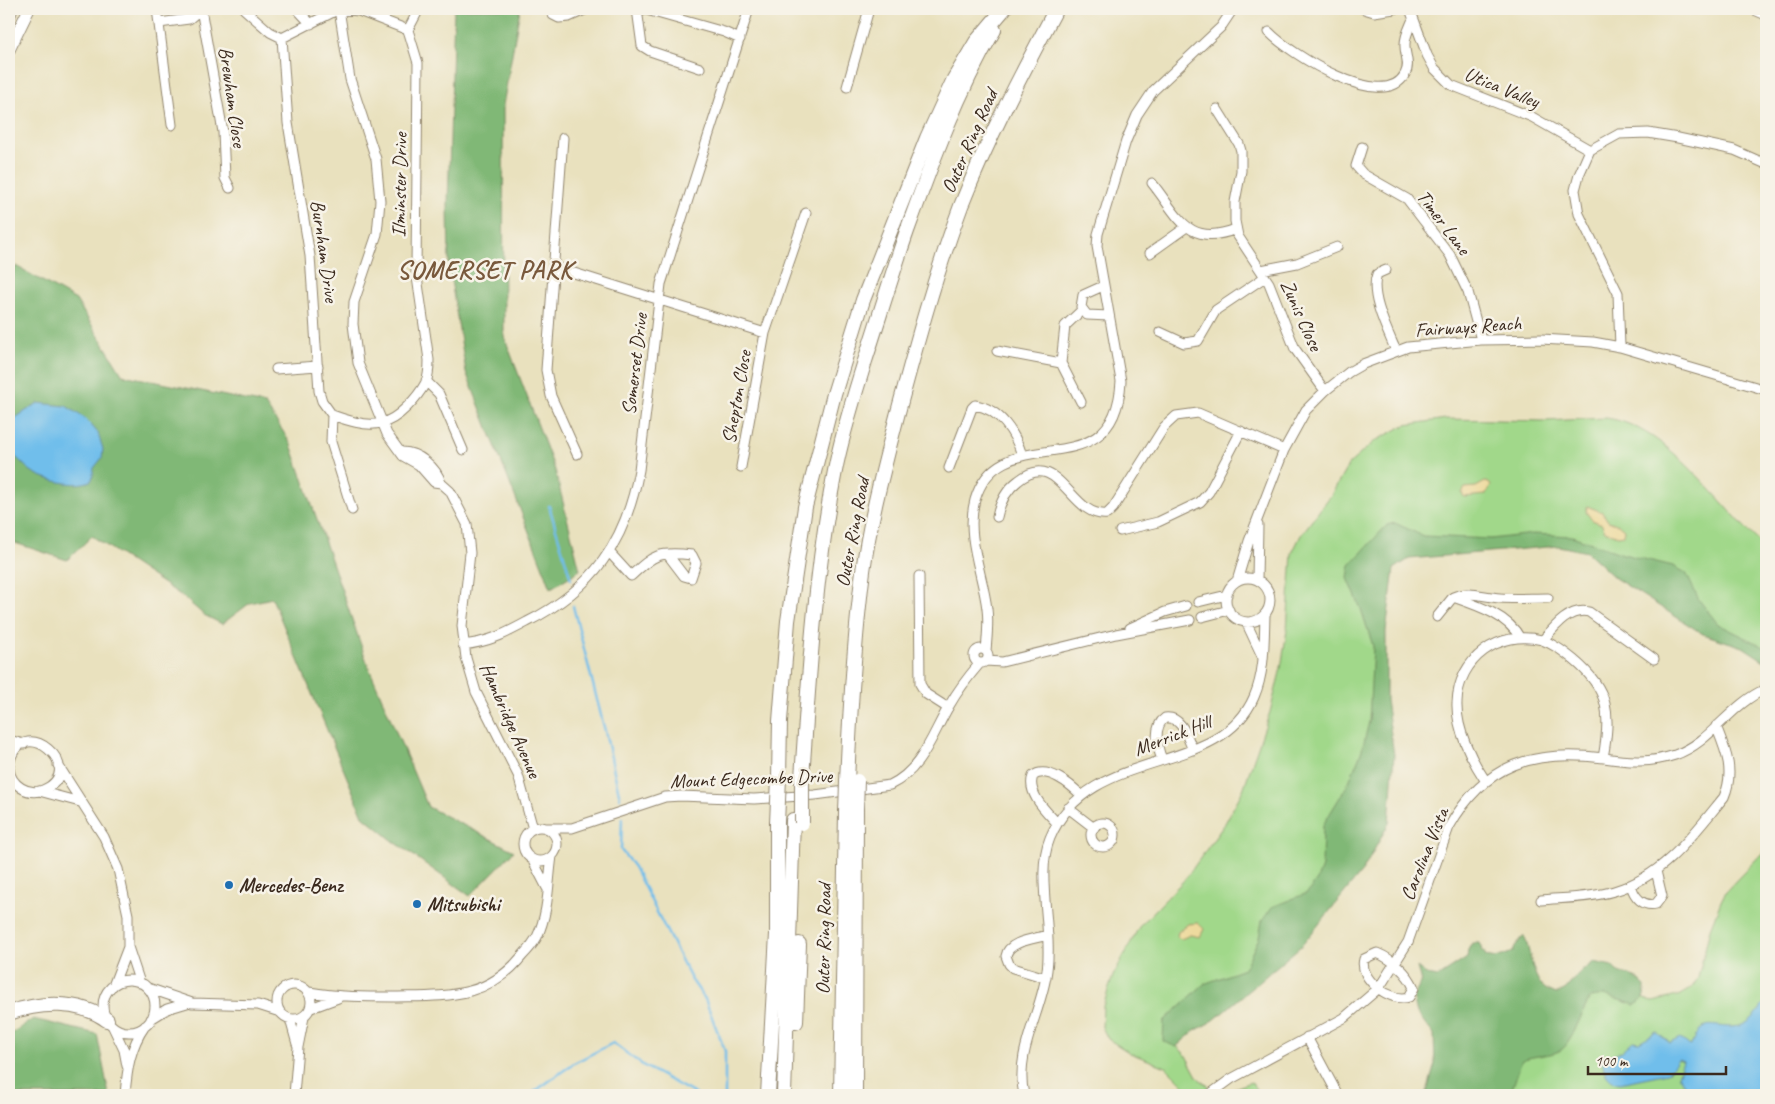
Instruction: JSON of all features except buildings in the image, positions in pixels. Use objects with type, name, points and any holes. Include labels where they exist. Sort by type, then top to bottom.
[{"type":"highway","name":"Outer Ring Road","points":[[792,1095],[798,996],[798,778],[812,630],[825,527],[836,468],[854,398],[885,297],[931,164],[976,62],[1006,9]]},
{"type":"highway","points":[[768,1095],[777,934],[777,823],[780,721],[788,621],[805,507],[834,394],[863,300],[927,138],[954,79],[976,42],[1006,9]]},
{"type":"highway","name":"Outer Ring Road","points":[[841,1095],[844,838],[851,811],[851,697],[856,634],[871,527],[916,346],[942,259],[979,164],[1020,77],[1056,9]]},
{"type":"highway","points":[[851,811],[855,1095]]},
{"type":"highway","points":[[784,1095],[798,822]]},
{"type":"highway","points":[[844,838],[847,1095]]},
{"type":"highway","points":[[9,1012],[25,1007],[67,1006],[86,1009],[109,1023]]},
{"type":"main road","points":[[9,17],[12,9]]},
{"type":"main road","points":[[9,50],[29,9]]},
{"type":"street","points":[[157,9],[172,125]]},
{"type":"street","points":[[159,23],[189,19],[201,9]]},
{"type":"street","name":"Brewham Close","points":[[201,9],[223,132],[225,178],[230,188]]},
{"type":"street","points":[[244,9],[265,28],[282,38],[339,9],[360,10],[408,30],[419,9]]},
{"type":"street","points":[[297,9],[311,24]]},
{"type":"street","name":"Hambridge Avenue","points":[[339,9],[350,79],[373,152],[380,200],[377,234],[354,302],[353,324],[358,363],[382,423],[401,452],[407,451],[423,460],[439,478],[441,484],[450,491],[462,509],[469,534],[470,553],[463,609],[463,645],[468,671],[476,692],[518,776],[533,828]]},
{"type":"street","points":[[550,9],[552,15],[562,18],[587,9]]},
{"type":"street","points":[[637,9],[642,46],[650,52],[700,68]]},
{"type":"street","points":[[643,9],[724,32],[740,39]]},
{"type":"street","name":"Somerset Drive","points":[[463,645],[494,640],[550,611],[588,580],[610,553],[623,528],[635,495],[660,284],[749,9]]},
{"type":"street","points":[[847,87],[870,9]]},
{"type":"street","points":[[1190,620],[1116,634],[1002,662],[982,656],[987,630],[987,607],[972,528],[975,501],[986,477],[998,466],[1022,455],[1068,449],[1087,444],[1098,437],[1114,418],[1120,396],[1121,381],[1098,257],[1098,234],[1131,128],[1153,91],[1221,27],[1233,9]]},
{"type":"street","points":[[1364,9],[1374,12],[1394,9]]},
{"type":"street","name":"Utica Valley","points":[[1410,9],[1431,62],[1451,85],[1532,117],[1590,150]]},
{"type":"street","points":[[1752,9],[1766,15]]},
{"type":"street","points":[[1269,32],[1288,49],[1345,81],[1383,87],[1398,82],[1405,74],[1407,68],[1405,44],[1413,18]]},
{"type":"street","name":"Ilminster Drive","points":[[408,30],[418,63],[415,244],[419,295],[429,360],[426,381]]},
{"type":"street","name":"Burnham Drive","points":[[282,38],[288,123],[310,256],[322,401],[332,415]]},
{"type":"street","name":"Zunis Close","points":[[1217,109],[1241,151],[1241,171],[1235,202],[1238,236],[1263,273],[1295,349],[1325,391]]},
{"type":"street","points":[[1620,347],[1618,293],[1579,214],[1575,200],[1579,175],[1590,150],[1619,134],[1648,133],[1734,150],[1766,164]]},
{"type":"street","points":[[563,138],[551,328],[546,370],[551,396],[577,454]]},
{"type":"street","name":"Timer Lane","points":[[1362,147],[1356,166],[1363,174],[1407,198],[1450,255],[1468,292],[1481,340]]},
{"type":"street","points":[[1152,182],[1185,228],[1208,235],[1220,234],[1236,229]]},
{"type":"street","name":"Shepton Close","points":[[741,467],[765,333],[806,212]]},
{"type":"street","points":[[1150,253],[1185,228]]},
{"type":"street","points":[[1263,273],[1297,263],[1337,247]]},
{"type":"street","name":"Shepton Close","points":[[555,267],[765,333]]},
{"type":"street","points":[[1386,270],[1377,274],[1375,280],[1378,301],[1396,352]]},
{"type":"street","name":"Zunis Close","points":[[1160,332],[1184,343],[1198,341],[1216,310],[1263,273]]},
{"type":"street","points":[[1103,286],[1084,295],[1081,302],[1082,310],[1090,316],[1109,316]]},
{"type":"street","points":[[1081,402],[1060,363],[1065,326],[1082,310]]},
{"type":"street","name":"Fairways Reach","points":[[1227,595],[1237,581],[1249,541],[1284,450],[1306,410],[1325,391],[1363,364],[1421,345],[1481,340],[1541,339],[1593,342],[1620,347],[1766,390]]},
{"type":"street","points":[[997,351],[1060,363]]},
{"type":"street","points":[[276,369],[318,366]]},
{"type":"street","points":[[352,510],[331,442],[332,415],[360,422],[382,423],[399,413],[426,381],[439,394],[463,450]]},
{"type":"street","points":[[949,468],[972,408],[975,406],[991,412],[1010,428],[1022,455]]},
{"type":"street","points":[[997,517],[1004,496],[1011,487],[1028,474],[1040,473],[1047,473],[1057,478],[1080,504],[1091,511],[1107,514],[1143,463],[1164,427],[1176,416],[1198,413],[1284,450]]},
{"type":"street","points":[[1120,531],[1158,522],[1200,502],[1209,492],[1241,431]]},
{"type":"street","name":"Fairways Reach","points":[[1257,580],[1258,520]]},
{"type":"street","points":[[610,553],[630,576],[652,556],[659,554],[668,555]]},
{"type":"street","points":[[919,576],[920,684],[926,694],[948,708]]},
{"type":"street","points":[[1198,602],[1227,595],[1229,610],[1236,618],[1246,622],[1260,619],[1269,609],[1270,595],[1263,584],[1257,580],[1250,578],[1237,581]]},
{"type":"street","points":[[1437,617],[1453,597],[1461,594],[1498,598],[1548,598]]},
{"type":"street","points":[[1453,597],[1475,604],[1502,619],[1516,630],[1520,638]]},
{"type":"street","points":[[1116,634],[1165,612],[1186,606]]},
{"type":"street","points":[[1202,617],[1229,610]]},
{"type":"street","points":[[1543,640],[1566,617],[1577,611],[1584,611],[1589,612],[1654,658]]},
{"type":"street","name":"Merrick Hill","points":[[1024,1095],[1023,1059],[1046,978],[1048,935],[1044,857],[1049,839],[1057,823],[1081,795],[1095,785],[1119,774],[1193,750],[1221,736],[1242,717],[1254,698],[1260,681],[1265,614]]},
{"type":"street","points":[[1246,622],[1263,659]]},
{"type":"street","points":[[1485,780],[1475,765],[1460,726],[1457,715],[1457,692],[1465,671],[1483,650],[1506,640],[1520,638],[1543,640],[1561,649],[1596,682],[1606,703],[1608,714],[1603,758]]},
{"type":"street","name":"Mount Edgecombe Drive","points":[[546,828],[572,828],[665,798],[681,796],[754,799],[798,796],[890,785],[900,780],[917,763],[948,708],[982,656]]},
{"type":"street","name":"Carolina Vista","points":[[1209,1095],[1231,1079],[1344,1018],[1380,988],[1408,942],[1449,827],[1459,809],[1485,780],[1516,763],[1550,756],[1626,761],[1659,760],[1690,749],[1751,695],[1766,689]]},
{"type":"street","points":[[1162,759],[1159,753],[1157,733],[1159,724],[1164,718],[1172,718],[1178,722],[1193,750]]},
{"type":"street","points":[[1541,900],[1612,892],[1631,885],[1656,871],[1702,824],[1724,797],[1727,790],[1730,777],[1729,758],[1716,726]]},
{"type":"street","points":[[9,740],[24,744]]},
{"type":"street","points":[[58,765],[56,779],[46,789],[39,791],[31,792],[19,787],[9,775],[13,754],[24,744],[32,742],[46,746],[56,756],[58,765],[104,837],[118,869],[128,914],[128,948],[113,986],[103,1002],[109,1023],[124,1050],[128,1068]]},
{"type":"street","points":[[1057,823],[1035,795],[1031,785],[1033,776],[1040,772],[1045,773],[1066,783],[1081,795]]},
{"type":"street","points":[[39,791],[80,802]]},
{"type":"street","points":[[1068,808],[1094,828]]},
{"type":"street","points":[[547,888],[532,859],[525,853],[523,843],[526,835],[533,828],[546,828],[554,835],[557,846]]},
{"type":"street","points":[[258,1005],[278,996],[290,985],[300,986],[309,992],[341,998],[457,994],[498,980],[514,967],[536,939],[544,918],[552,856],[557,846],[572,828]]},
{"type":"street","points":[[532,859],[544,861],[552,856]]},
{"type":"street","points":[[1631,885],[1635,894],[1642,902],[1649,905],[1656,904],[1662,896],[1656,871]]},
{"type":"street","points":[[1046,978],[1013,968],[1006,960],[1006,956],[1010,948],[1016,944],[1048,935]]},
{"type":"street","points":[[125,1095],[128,1068],[135,1043],[147,1023],[154,1003],[143,984],[128,948]]},
{"type":"street","points":[[1377,953],[1395,965],[1409,979],[1414,988],[1412,994],[1400,999],[1380,988],[1366,974],[1363,967],[1364,958],[1377,953]]},
{"type":"street","points":[[113,986],[126,980],[143,984],[159,993],[192,1002],[258,1005],[280,1012],[290,1019],[298,1047]]},
{"type":"street","points":[[309,992],[311,1008]]},
{"type":"street","points":[[278,996],[280,1012]]},
{"type":"street","points":[[294,1095],[298,1047],[304,1016],[311,1008],[341,998]]},
{"type":"street","points":[[109,1023],[118,1029],[132,1031],[167,1009],[192,1002]]},
{"type":"street","points":[[290,1019],[304,1016]]},
{"type":"street","points":[[1307,1037],[1338,1095]]},
{"type":"green space","points":[[454,9],[520,9],[503,105],[504,336],[555,470],[580,570],[551,588],[466,372],[449,268],[448,204]]},
{"type":"green space","points":[[16,266],[76,300],[123,375],[265,404],[290,442],[369,668],[428,807],[514,851],[470,896],[392,840],[363,816],[272,598],[250,603],[222,624],[204,615],[182,596],[92,536],[67,560],[9,541],[9,282]]},
{"type":"green space","points":[[1606,418],[1629,424],[1651,436],[1672,452],[1693,471],[1766,548],[1766,655],[1605,559],[1564,542],[1390,558],[1379,689],[1340,883],[1169,1039],[1185,1054],[1198,1078],[1221,1095],[1194,1095],[1166,1067],[1130,1053],[1108,1039],[1102,1027],[1103,1006],[1113,976],[1139,927],[1186,878],[1224,825],[1243,790],[1270,712],[1281,668],[1287,630],[1292,553],[1301,535],[1331,495],[1349,464],[1375,441],[1405,425],[1446,419],[1546,421]]},
{"type":"green space","points":[[1395,523],[1423,536],[1491,539],[1533,534],[1572,536],[1623,554],[1673,566],[1686,573],[1699,600],[1718,624],[1766,648],[1766,662],[1743,647],[1703,634],[1615,578],[1587,552],[1559,546],[1409,559],[1394,569],[1386,631],[1386,700],[1394,755],[1389,823],[1363,870],[1302,945],[1214,1020],[1193,1032],[1176,1047],[1163,1041],[1164,1021],[1204,984],[1244,969],[1259,938],[1262,921],[1272,907],[1307,893],[1317,880],[1322,867],[1323,825],[1348,784],[1362,750],[1369,722],[1373,646],[1361,609],[1348,578],[1350,565],[1387,525]]},
{"type":"green space","points":[[1766,849],[1766,1095],[1470,1095],[1581,991],[1630,994],[1653,1002],[1681,995],[1691,989],[1698,978],[1710,929],[1726,891]]},
{"type":"green space","points":[[1524,936],[1534,971],[1542,986],[1548,991],[1557,994],[1566,989],[1578,974],[1594,962],[1612,966],[1620,973],[1637,979],[1645,986],[1643,997],[1635,1005],[1604,995],[1591,997],[1573,1033],[1561,1050],[1522,1060],[1510,1095],[1426,1095],[1435,1064],[1434,1035],[1417,1013],[1413,997],[1421,983],[1417,967],[1427,975],[1438,977],[1467,958],[1468,950],[1472,943],[1479,943],[1486,956],[1496,958],[1513,952]]},
{"type":"green space","points":[[33,1019],[97,1034],[109,1095],[9,1095],[9,1035]]},
{"type":"green space","points":[[1251,1082],[1260,1095],[1226,1095],[1235,1088]]},
{"type":"sand","points":[[1485,482],[1491,486],[1485,495],[1464,497],[1462,493],[1465,488],[1476,487]]},
{"type":"sand","points":[[1587,506],[1602,512],[1608,521],[1624,529],[1623,535],[1618,536],[1605,531],[1602,524],[1592,520],[1586,512]]},
{"type":"sand","points":[[1198,923],[1204,929],[1200,937],[1190,935],[1181,939],[1177,937],[1178,932],[1188,924]]},
{"type":"water","points":[[38,403],[66,406],[86,419],[98,433],[103,449],[102,458],[94,468],[92,480],[78,484],[52,480],[31,471],[9,453],[9,422]]},
{"type":"water","points":[[1766,1001],[1766,1095],[1692,1094],[1678,1076],[1683,1061],[1678,1059],[1668,1073],[1620,1083],[1615,1082],[1606,1075],[1603,1067],[1603,1058],[1622,1051],[1633,1041],[1639,1042],[1656,1032],[1670,1043],[1680,1038],[1690,1046],[1704,1027],[1710,1025],[1735,1027],[1742,1025],[1752,1019]]},
{"type":"waterway","points":[[549,506],[571,579]]},
{"type":"waterway","points":[[573,606],[620,798]]},
{"type":"waterway","points":[[622,818],[621,850],[634,867],[691,979],[705,999],[725,1051],[725,1095]]},
{"type":"waterway","points":[[530,1095],[574,1063],[613,1043],[644,1066],[697,1095]]},
{"type":"place","name":"Mercedes-Benz","points":[[229,885]]},
{"type":"place","name":"Mitsubishi","points":[[417,904]]},
{"type":"district","name":"SOMERSET PARK","points":[[485,269]]}]
